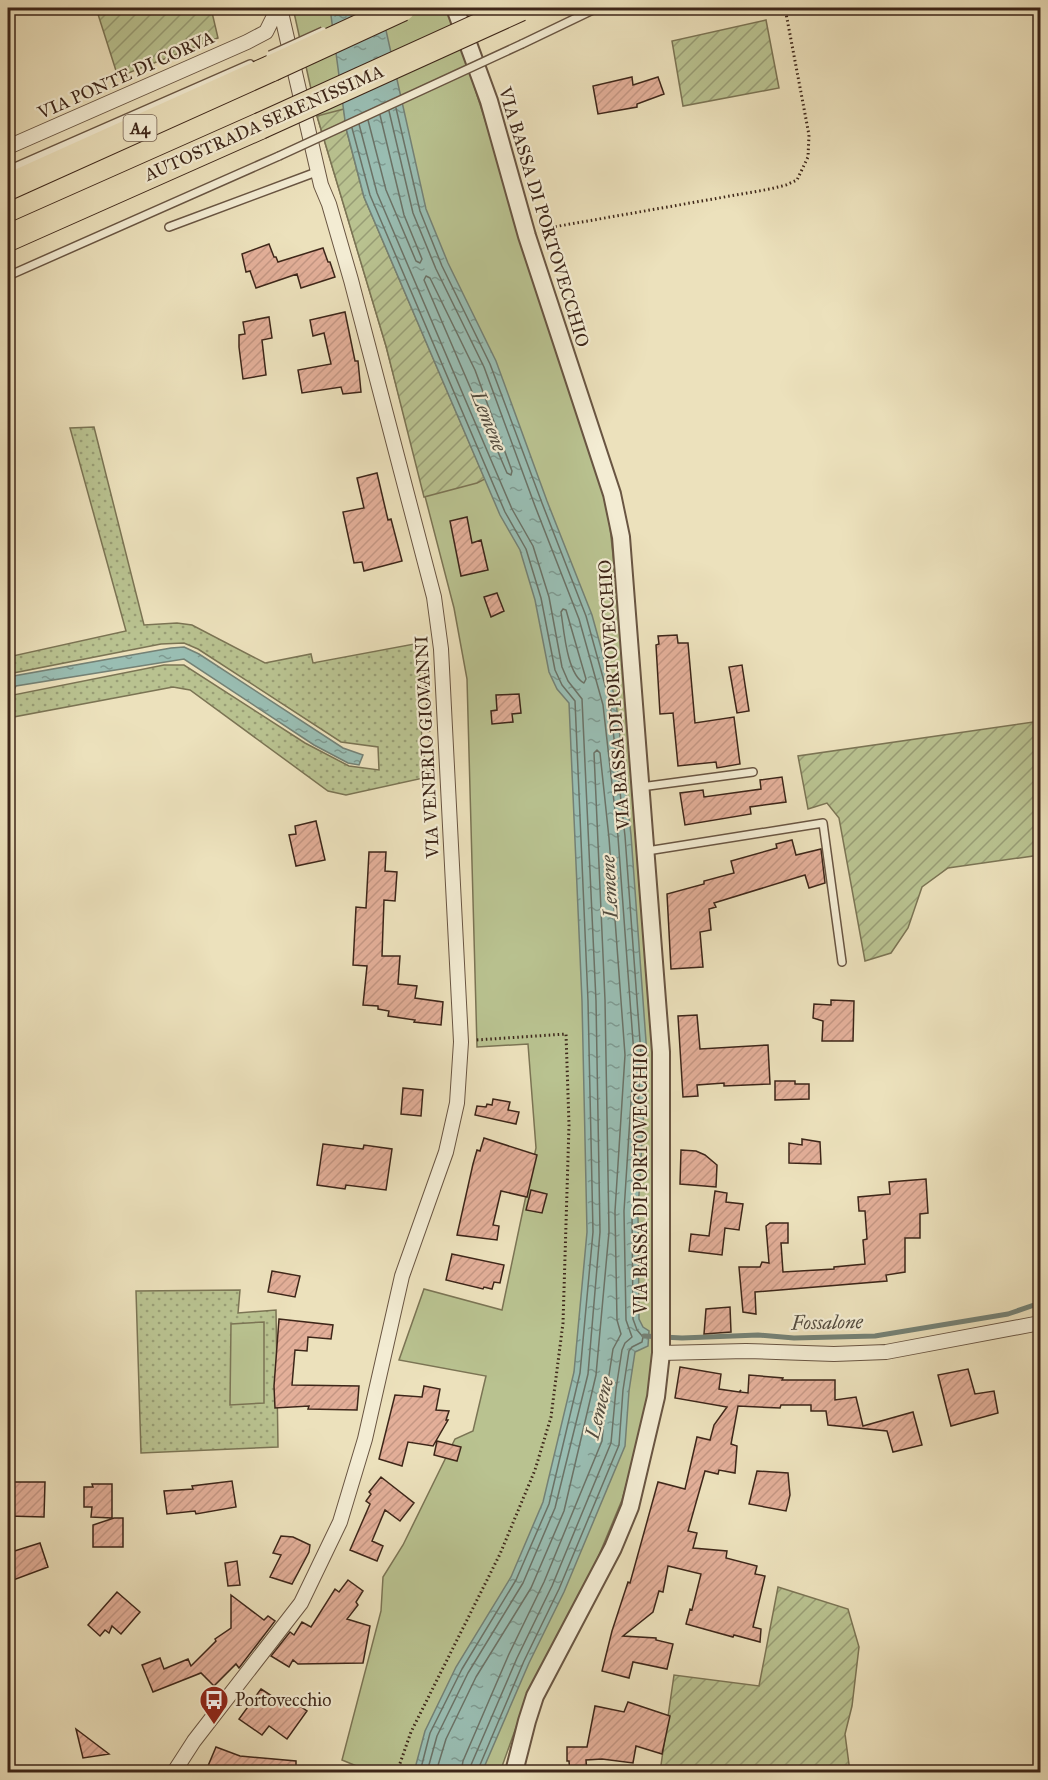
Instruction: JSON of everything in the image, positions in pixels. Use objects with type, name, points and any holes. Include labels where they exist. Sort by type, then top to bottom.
[{"type":"highway","name":"A4","points":[[8,187],[270,62],[402,8]]},
{"type":"highway","name":"AUTOSTRADA SERENISSIMA","points":[[8,238],[520,8]]},
{"type":"street","name":"VIA PONTE DI CORVA","points":[[8,147],[248,42],[266,32],[279,8]]},
{"type":"street","name":"VIA VENERIO GIOVANNI","points":[[174,1773],[194,1741],[301,1603],[340,1522],[365,1438],[402,1276],[446,1152],[457,1103],[461,1041],[441,650],[434,597],[351,280],[329,204],[321,185],[279,8]]},
{"type":"street","name":"VIA BASSA DI PORTOVECCHIO","points":[[455,8],[489,101],[527,236],[612,494],[621,537],[661,1052],[661,1348],[656,1397],[630,1507],[614,1548],[535,1696],[514,1773]]},
{"type":"street","points":[[661,1348],[834,1354],[886,1352],[1041,1323]]},
{"type":"lane","points":[[8,276],[279,156],[597,8]]},
{"type":"lane","points":[[8,170],[270,62],[335,26]]},
{"type":"lane","points":[[169,227],[319,171]]},
{"type":"lane","points":[[641,787],[753,772]]},
{"type":"lane","points":[[646,852],[823,823],[842,962]]},
{"type":"path","points":[[527,236],[543,228],[770,189],[797,180],[808,158],[809,135],[785,8]]},
{"type":"path","points":[[430,657],[425,666],[430,766],[433,776]]},
{"type":"path","points":[[397,1773],[411,1732],[500,1554],[535,1470],[551,1417],[563,1323],[569,1125],[566,1034],[461,1041]]},
{"type":"green space","points":[[96,8],[211,8],[218,38],[118,77]]},
{"type":"green space","points":[[293,8],[449,8],[607,499],[626,678],[657,1081],[654,1346],[647,1411],[622,1500],[582,1596],[528,1694],[500,1772],[358,1772],[359,1767],[342,1760],[381,1611],[383,1577],[403,1545],[455,1439],[473,1431],[486,1376],[399,1360],[424,1289],[502,1310],[536,1148],[528,1044],[477,1047],[467,679],[454,608],[386,346],[317,116]]},
{"type":"green space","points":[[766,20],[779,88],[683,106],[672,41]]},
{"type":"green space","points":[[344,109],[346,128],[364,197],[485,479],[477,483],[424,497],[386,346],[317,116]]},
{"type":"green space","points":[[94,427],[144,625],[177,623],[192,625],[265,663],[311,654],[313,663],[414,644],[419,659],[422,746],[428,777],[346,795],[328,791],[190,690],[173,687],[8,718],[8,696],[164,665],[184,665],[305,743],[349,766],[379,770],[378,747],[341,742],[198,649],[184,643],[161,644],[8,674],[8,657],[126,631],[70,428]]},
{"type":"green space","points":[[1040,721],[1040,855],[948,868],[922,887],[908,928],[891,953],[865,961],[839,818],[827,803],[808,809],[798,756]]},
{"type":"green space","points":[[240,1290],[238,1313],[276,1310],[278,1447],[141,1453],[136,1291]]},
{"type":"green space","points":[[264,1322],[264,1403],[230,1405],[231,1324]]},
{"type":"green space","points":[[778,1587],[848,1609],[859,1647],[852,1706],[845,1734],[850,1772],[660,1772],[674,1675],[759,1686]]},
{"type":"water","name":"Lemene","points":[[330,8],[381,8],[426,209],[448,263],[496,361],[592,615],[616,702],[631,835],[647,1055],[638,1212],[639,1319],[643,1327],[649,1331],[648,1346],[635,1352],[629,1391],[625,1446],[564,1592],[529,1663],[482,1772],[414,1772],[425,1731],[456,1667],[511,1577],[543,1502],[574,1372],[587,1232],[582,1001],[569,703],[557,689],[549,672],[535,600],[520,550],[500,515],[364,197],[346,128]]},
{"type":"water","points":[[184,647],[199,654],[343,748],[363,755],[359,765],[348,763],[314,745],[184,659],[16,686],[14,690],[8,691],[8,677]]},
{"type":"building","points":[[632,77],[633,85],[658,77],[664,94],[637,104],[637,107],[598,114],[593,86]]},
{"type":"building","points":[[269,244],[278,262],[323,248],[335,277],[301,288],[297,274],[256,288],[250,271],[246,272],[242,254]]},
{"type":"building","points":[[345,312],[355,361],[358,361],[361,392],[343,394],[341,387],[302,393],[298,370],[331,364],[324,333],[313,336],[310,320]]},
{"type":"building","points":[[269,317],[272,338],[262,340],[266,375],[243,379],[239,335],[245,334],[243,322]]},
{"type":"building","points":[[377,473],[388,520],[391,519],[402,561],[364,571],[362,562],[354,563],[343,512],[364,508],[357,478]]},
{"type":"building","points":[[467,517],[472,543],[481,540],[488,570],[461,576],[450,521]]},
{"type":"building","points":[[497,593],[504,611],[491,617],[484,597]]},
{"type":"building","points":[[677,635],[678,643],[688,643],[695,723],[734,717],[740,764],[717,768],[716,762],[678,766],[673,713],[660,714],[656,645],[659,644],[658,636]]},
{"type":"building","points":[[742,665],[749,711],[737,713],[729,667]]},
{"type":"building","points":[[519,694],[521,713],[512,714],[513,722],[492,724],[491,711],[497,710],[496,695]]},
{"type":"building","points":[[782,777],[786,802],[750,807],[751,814],[685,825],[680,793],[703,790],[704,797],[761,789],[760,780]]},
{"type":"building","points":[[316,821],[325,860],[296,866],[289,835],[296,834],[295,826]]},
{"type":"building","points":[[792,840],[796,855],[821,849],[825,883],[809,888],[805,875],[714,903],[716,907],[709,909],[711,930],[700,932],[703,967],[671,969],[667,894],[734,873],[731,861],[777,848],[776,844]]},
{"type":"building","points":[[369,852],[386,852],[385,871],[397,872],[395,901],[384,900],[382,956],[400,956],[398,984],[417,986],[415,998],[443,1002],[441,1025],[388,1016],[389,1011],[378,1009],[378,1006],[363,1005],[367,966],[353,965],[356,907],[366,908]]},
{"type":"building","points":[[831,1000],[854,1001],[853,1041],[822,1041],[823,1021],[813,1018],[814,1004],[831,1005]]},
{"type":"building","points":[[697,1015],[700,1049],[768,1045],[770,1084],[697,1085],[698,1096],[683,1097],[678,1016]]},
{"type":"building","points":[[775,1081],[809,1084],[809,1099],[775,1100]]},
{"type":"building","points":[[403,1088],[423,1090],[421,1116],[401,1114]]},
{"type":"building","points":[[493,1099],[510,1102],[508,1110],[519,1112],[516,1124],[475,1115],[477,1106],[492,1105]]},
{"type":"building","points":[[484,1138],[537,1155],[527,1197],[501,1191],[493,1225],[499,1226],[497,1240],[457,1235],[473,1164]]},
{"type":"building","points":[[802,1139],[820,1142],[821,1164],[789,1163],[789,1143],[802,1145]]},
{"type":"building","points":[[323,1144],[363,1149],[364,1145],[392,1149],[386,1190],[346,1185],[345,1189],[317,1185]]},
{"type":"building","points":[[681,1150],[696,1151],[717,1165],[716,1187],[680,1184]]},
{"type":"building","points":[[926,1179],[928,1213],[920,1214],[920,1238],[905,1238],[905,1272],[886,1275],[887,1281],[755,1292],[756,1314],[743,1312],[739,1267],[760,1267],[762,1262],[769,1263],[766,1226],[770,1223],[788,1223],[788,1243],[781,1243],[783,1272],[834,1269],[834,1267],[865,1264],[863,1240],[867,1239],[865,1211],[859,1211],[858,1197],[890,1194],[889,1182]]},
{"type":"building","points":[[531,1190],[547,1194],[542,1213],[526,1210]]},
{"type":"building","points":[[715,1191],[727,1193],[726,1202],[743,1204],[739,1230],[725,1228],[722,1255],[689,1251],[691,1234],[709,1236]]},
{"type":"building","points":[[452,1254],[504,1265],[500,1283],[494,1282],[492,1289],[484,1287],[483,1289],[446,1280]]},
{"type":"building","points":[[272,1271],[300,1276],[295,1297],[268,1292]]},
{"type":"building","points":[[730,1307],[731,1332],[704,1334],[706,1309]]},
{"type":"building","points":[[279,1319],[333,1325],[331,1339],[308,1337],[307,1351],[295,1350],[292,1385],[359,1386],[357,1410],[308,1409],[309,1406],[275,1408],[274,1386]]},
{"type":"building","points":[[680,1367],[721,1374],[719,1389],[739,1392],[741,1390],[740,1392],[748,1393],[749,1375],[783,1378],[782,1380],[835,1380],[835,1400],[856,1397],[863,1426],[913,1412],[922,1445],[893,1452],[887,1431],[828,1425],[826,1411],[811,1411],[811,1405],[781,1405],[780,1408],[738,1406],[731,1444],[737,1446],[735,1473],[719,1470],[718,1474],[705,1471],[688,1531],[697,1533],[693,1548],[727,1551],[726,1558],[757,1566],[755,1574],[765,1576],[753,1627],[761,1629],[760,1642],[686,1624],[701,1574],[668,1566],[663,1592],[659,1591],[653,1612],[623,1636],[656,1638],[656,1640],[673,1644],[667,1669],[633,1662],[629,1678],[602,1671],[612,1631],[628,1582],[630,1583],[658,1482],[685,1489],[697,1437],[710,1440],[714,1425],[727,1407],[675,1398]]},
{"type":"building","points":[[968,1369],[975,1394],[994,1391],[998,1413],[951,1426],[938,1375]]},
{"type":"building","points":[[424,1386],[440,1389],[436,1410],[449,1411],[446,1420],[448,1420],[433,1446],[408,1442],[402,1466],[379,1459],[395,1395],[422,1397]]},
{"type":"building","points":[[437,1441],[461,1447],[457,1461],[434,1455]]},
{"type":"building","points":[[757,1471],[788,1473],[790,1495],[786,1511],[749,1504]]},
{"type":"building","points":[[381,1477],[414,1503],[400,1521],[385,1510],[372,1541],[383,1546],[377,1561],[350,1550],[370,1504],[366,1501],[371,1494],[369,1492]]},
{"type":"building","points":[[232,1481],[236,1507],[196,1514],[195,1511],[167,1514],[164,1491],[193,1489],[192,1486]]},
{"type":"building","points":[[8,1482],[45,1482],[44,1517],[8,1516]]},
{"type":"building","points":[[92,1484],[112,1484],[112,1518],[91,1517],[92,1507],[84,1507],[84,1487],[93,1487]]},
{"type":"building","points":[[114,1518],[123,1518],[123,1547],[93,1547],[93,1525]]},
{"type":"building","points":[[281,1536],[293,1537],[310,1545],[309,1552],[292,1584],[270,1577],[281,1555],[273,1553]]},
{"type":"building","points":[[40,1543],[48,1567],[8,1582],[8,1553]]},
{"type":"building","points":[[237,1561],[240,1585],[228,1586],[225,1563]]},
{"type":"building","points":[[348,1580],[363,1591],[356,1602],[358,1605],[347,1619],[370,1626],[363,1663],[298,1664],[293,1660],[289,1667],[271,1656],[290,1632],[294,1635],[302,1622],[311,1627],[335,1589],[339,1592]]},
{"type":"building","points":[[117,1592],[140,1612],[121,1634],[112,1626],[109,1633],[105,1630],[100,1636],[88,1625]]},
{"type":"building","points":[[231,1595],[264,1620],[268,1616],[275,1621],[239,1668],[236,1664],[214,1686],[201,1673],[153,1692],[142,1665],[160,1658],[164,1669],[188,1659],[191,1666],[216,1641],[215,1639],[231,1628]]},
{"type":"building","points":[[261,1689],[281,1702],[285,1696],[307,1711],[287,1739],[269,1726],[262,1735],[239,1719]]},
{"type":"building","points":[[628,1702],[670,1716],[662,1754],[636,1746],[633,1763],[602,1759],[586,1760],[587,1773],[570,1773],[567,1747],[587,1747],[595,1706],[624,1712]]},
{"type":"building","points":[[76,1729],[109,1754],[83,1758]]},
{"type":"building","points":[[216,1747],[240,1756],[296,1761],[296,1773],[205,1773]]},
{"type":"waterway","name":"Fossalone","points":[[644,1336],[682,1338],[758,1335],[794,1338],[875,1336],[1008,1314],[1040,1303]]},
{"type":"place","name":"Portovecchio","points":[[214,1726]]}]
